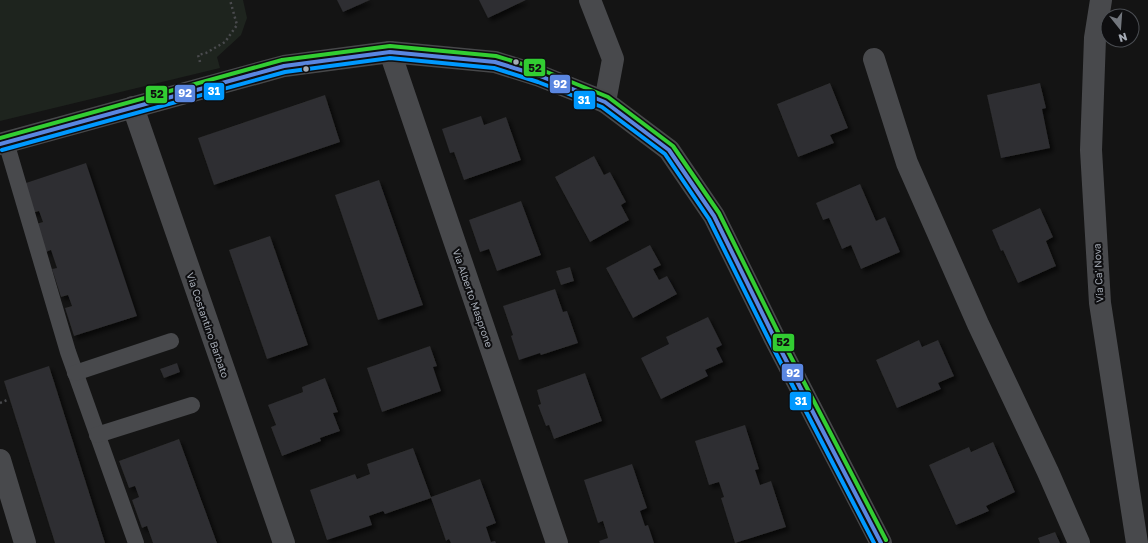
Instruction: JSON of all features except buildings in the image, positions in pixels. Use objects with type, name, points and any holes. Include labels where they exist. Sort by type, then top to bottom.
[{"type":"street","points":[[590,0],[613,58],[605,102]]},
{"type":"street","name":"Via Ca' Nova","points":[[1101,0],[1095,38],[1092,150],[1100,303],[1137,543]]},
{"type":"street","points":[[3,143],[284,66],[390,52],[495,62],[540,76],[605,102],[669,150],[714,216],[778,344],[882,543]]},
{"type":"street","name":"Via Alberto Masprone","points":[[390,52],[557,543]]},
{"type":"street","points":[[874,59],[907,163],[978,324],[1048,472],[1079,543]]},
{"type":"street","name":"Via Costantino Barbato","points":[[133,107],[284,543]]},
{"type":"street","points":[[0,460],[25,543]]},
{"type":"lane","points":[[3,143],[68,352],[136,543]]},
{"type":"lane","points":[[75,373],[171,342]]},
{"type":"lane","points":[[97,435],[192,405]]},
{"type":"path","points":[[208,86],[198,55],[206,53],[225,42],[237,25],[230,0]]},
{"type":"path","points":[[0,403],[7,400]]},
{"type":"shaded area","points":[[0,0],[243,0],[247,18],[241,35],[217,57],[220,68],[0,121]]},
{"type":"transit line","name":"52","points":[[0,138],[282,60],[390,46],[496,56],[542,70],[608,97],[673,146],[719,213],[779,334],[886,540]]},
{"type":"transit line","name":"92","points":[[0,144],[284,66],[390,52],[495,62],[540,76],[605,102],[669,150],[714,216],[774,337],[881,543]]},
{"type":"transit line","name":"31","points":[[2,150],[285,72],[390,58],[494,68],[538,82],[602,107],[665,154],[709,219],[769,340],[874,543]]}]
